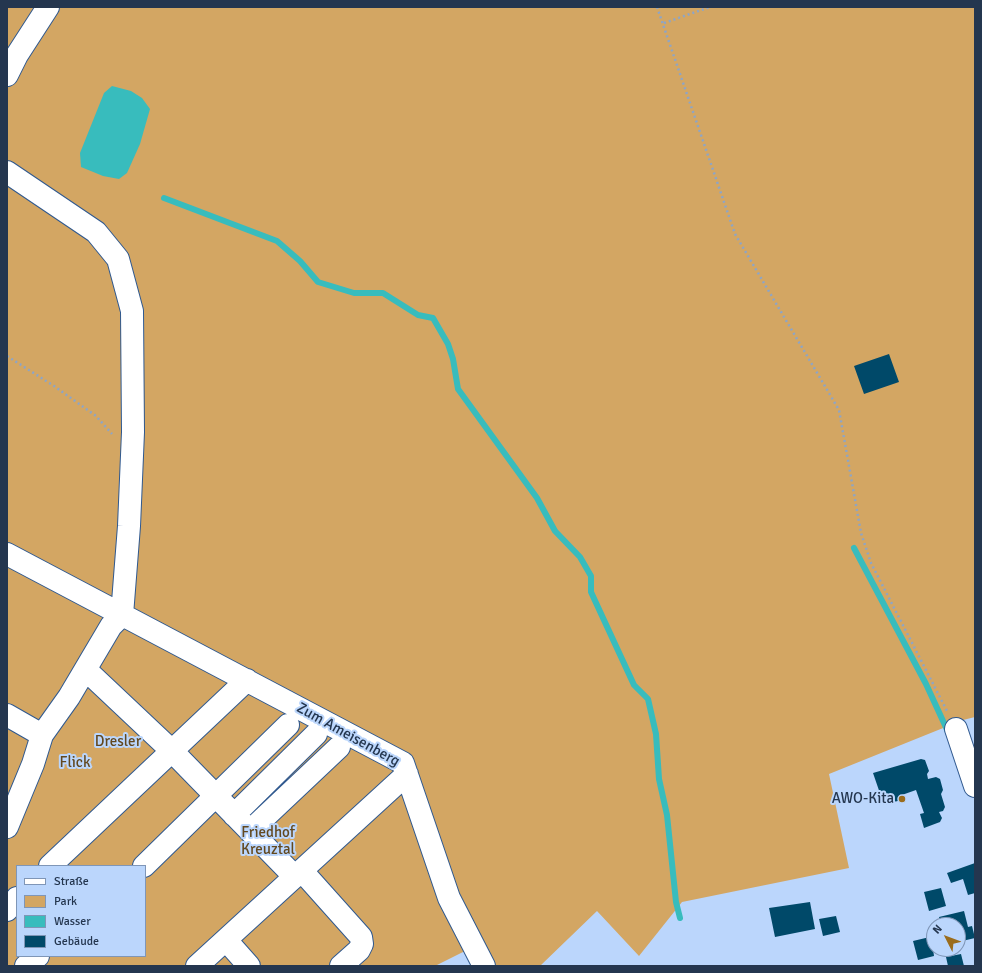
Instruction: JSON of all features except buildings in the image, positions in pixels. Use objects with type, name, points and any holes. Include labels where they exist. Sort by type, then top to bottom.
[{"type":"street","points":[[7,75],[17,55],[48,7]]},
{"type":"street","points":[[7,172],[96,232],[118,259],[132,312],[133,432],[129,526],[122,615],[111,626],[86,670],[42,735],[33,764],[7,827]]},
{"type":"street","name":"Zum Ameisenberg","points":[[7,554],[403,763],[449,898],[484,966]]},
{"type":"street","points":[[86,670],[172,751],[250,831],[298,874],[361,937],[362,944],[359,950],[341,966]]},
{"type":"street","points":[[51,865],[247,680]]},
{"type":"street","points":[[11,724],[42,735]]},
{"type":"street","points":[[145,865],[288,725]]},
{"type":"street","points":[[956,729],[975,786]]},
{"type":"street","points":[[234,815],[316,734]]},
{"type":"street","points":[[250,831],[339,747]]},
{"type":"street","points":[[197,966],[407,774]]},
{"type":"street","points":[[7,910],[16,899]]},
{"type":"street","points":[[226,940],[249,966]]},
{"type":"street","points":[[26,966],[37,957]]},
{"type":"path","points":[[658,7],[736,234],[839,410],[861,533],[871,563],[956,729]]},
{"type":"path","points":[[664,22],[710,7]]},
{"type":"path","points":[[7,356],[54,386],[96,416],[113,436]]},
{"type":"green space","points":[[7,7],[975,7],[975,717],[963,720],[829,774],[849,868],[682,902],[639,956],[597,911],[540,966],[481,966],[465,951],[435,966],[7,966]]},
{"type":"water","points":[[112,86],[131,91],[142,98],[150,109],[140,144],[127,173],[119,179],[103,176],[81,167],[80,153],[104,93]]},
{"type":"waterway","points":[[164,198],[277,241],[300,261],[318,282],[354,293],[383,293],[418,315],[433,318],[448,344],[453,359],[458,389],[537,498],[555,531],[580,557],[591,576],[591,592],[634,685],[648,699],[656,734],[659,779],[667,815],[676,902],[680,918]]},
{"type":"waterway","points":[[854,548],[926,684],[949,734]]},
{"type":"place","name":"AWO-Kita","points":[[902,799]]},
{"type":"park label","name":"Dresler","points":[[118,742]]},
{"type":"park label","name":"Flick","points":[[75,763]]},
{"type":"park label","name":"Friedhof Kreuztal","points":[[268,842]]}]
